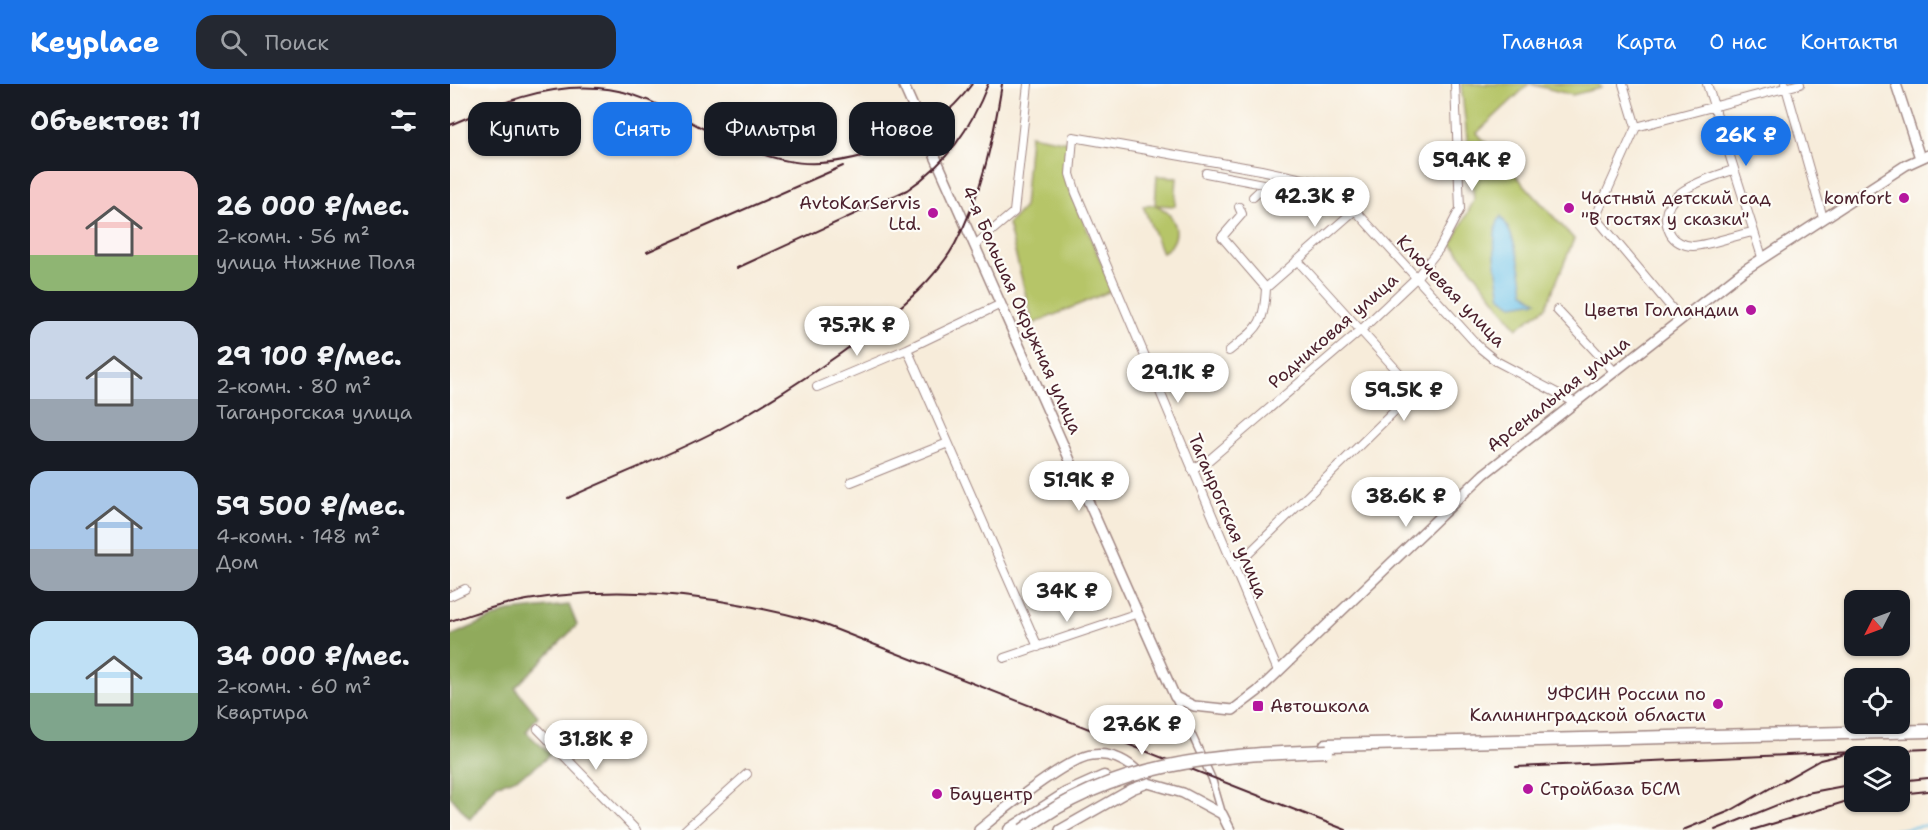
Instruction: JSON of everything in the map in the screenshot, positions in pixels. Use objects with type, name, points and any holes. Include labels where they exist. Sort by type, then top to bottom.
[{"type":"main road","points":[[1023,830],[1039,818],[1093,789],[1159,766],[1206,757],[1326,748],[1928,730]]},
{"type":"main road","points":[[1010,830],[1066,794],[1141,764],[1179,754],[1215,750],[1928,738]]},
{"type":"street","name":"4-я Большая Окружная улица","points":[[903,84],[1212,779],[1222,814]]},
{"type":"street","points":[[975,245],[1014,212],[1029,84]]},
{"type":"street","name":"Родниковая улица","points":[[1192,469],[1209,460],[1361,330],[1416,278],[1439,249],[1460,209],[1455,84]]},
{"type":"street","points":[[1623,84],[1636,127],[1597,214],[1601,226],[1680,318]]},
{"type":"street","points":[[1707,84],[1762,257]]},
{"type":"street","points":[[1636,127],[1800,84]]},
{"type":"street","points":[[1896,84],[1924,156]]},
{"type":"street","points":[[1786,86],[1823,218]]},
{"type":"street","name":"Ключевая улица","points":[[1073,137],[1261,170],[1321,183],[1334,189],[1480,348],[1496,361],[1574,402]]},
{"type":"street","name":"Таганрогская улица","points":[[1073,137],[1070,174],[1076,193],[1278,671]]},
{"type":"street","name":"Арсенальная улица","points":[[1175,697],[1194,705],[1233,710],[1278,671],[1456,499],[1574,402],[1762,257],[1924,156]]},
{"type":"street","points":[[1734,170],[1692,184],[1676,196],[1668,210],[1667,223],[1671,236],[1678,243],[1694,246],[1753,232]]},
{"type":"street","points":[[1206,173],[1346,200]]},
{"type":"street","points":[[1253,198],[1266,185]]},
{"type":"street","points":[[1229,351],[1259,325],[1265,315],[1266,288],[1222,237],[1240,218],[1242,214],[1239,207]]},
{"type":"street","points":[[1266,288],[1355,210]]},
{"type":"street","points":[[1234,568],[1413,393],[1412,387],[1297,260]]},
{"type":"street","points":[[817,387],[907,349],[1001,304]]},
{"type":"street","points":[[1557,310],[1614,371]]},
{"type":"street","points":[[907,349],[1038,647]]},
{"type":"street","points":[[852,482],[948,443]]},
{"type":"street","points":[[450,596],[465,589]]},
{"type":"street","points":[[1004,658],[1138,613]]},
{"type":"street","points":[[538,729],[636,830]]},
{"type":"street","points":[[979,830],[1040,783],[1086,757],[1101,755],[1117,758],[1144,784],[1183,793],[1222,814],[1230,830]]},
{"type":"street","points":[[685,830],[747,774]]},
{"type":"street","points":[[1060,830],[1144,784]]},
{"type":"green space","points":[[1461,84],[1529,84],[1477,133],[1574,239],[1546,307],[1517,328],[1452,244],[1474,200]]},
{"type":"green space","points":[[1530,84],[1599,84],[1601,88],[1572,95]]},
{"type":"green space","points":[[1030,135],[1069,142],[1067,182],[1113,290],[1033,324],[1008,224],[1024,207]]},
{"type":"green space","points":[[1157,176],[1177,177],[1175,206],[1156,205],[1169,215],[1176,228],[1174,241],[1162,253],[1143,206],[1155,205]]},
{"type":"green space","points":[[569,605],[577,625],[515,688],[538,716],[526,732],[550,754],[526,773],[497,784],[470,819],[450,796],[450,636],[509,611]]},
{"type":"water","points":[[1501,216],[1514,243],[1524,292],[1537,301],[1513,305],[1501,297],[1494,244],[1497,223]]},
{"type":"waterway","points":[[1894,830],[1928,825]]},
{"type":"railway","points":[[450,125],[504,103],[540,92],[598,88],[631,94],[661,106],[720,137],[762,154],[781,160],[818,163],[859,157],[908,138],[943,115],[972,84]]},
{"type":"railway","points":[[737,268],[907,190],[934,168],[956,143],[974,115],[988,84]]},
{"type":"railway","points":[[568,498],[693,443],[751,412],[853,344],[882,323],[917,292],[947,257],[972,206],[995,126],[1002,84]]},
{"type":"railway","points":[[647,252],[843,166]]},
{"type":"railway","points":[[450,621],[489,608],[542,598],[621,592],[700,598],[778,612],[817,622],[1346,830]]},
{"type":"railway","points":[[1683,830],[1730,811],[1820,760],[1854,752],[1928,749]]},
{"type":"railway","points":[[1516,767],[1844,752]]},
{"type":"railway","points":[[1910,780],[1928,778]]},
{"type":"railway","points":[[1715,830],[1807,793],[1844,786]]},
{"type":"railway","points":[[1910,793],[1928,791]]},
{"type":"railway","points":[[1752,830],[1844,802]]},
{"type":"place","name":"komfort","points":[[1904,198]]},
{"type":"place","name":"Частный детский сад \"В гостях у сказки\"","points":[[1569,208]]},
{"type":"place","name":"AvtoKarServis Ltd.","points":[[933,213]]},
{"type":"place","name":"Цветы Голландии","points":[[1751,310]]},
{"type":"place","name":"УФСИН России по Калининградской области","points":[[1718,704]]},
{"type":"place","name":"Автошкола","points":[[1258,706]]},
{"type":"place","name":"Стройбаза БСМ","points":[[1528,789]]},
{"type":"place","name":"Бауцентр","points":[[937,794]]}]
